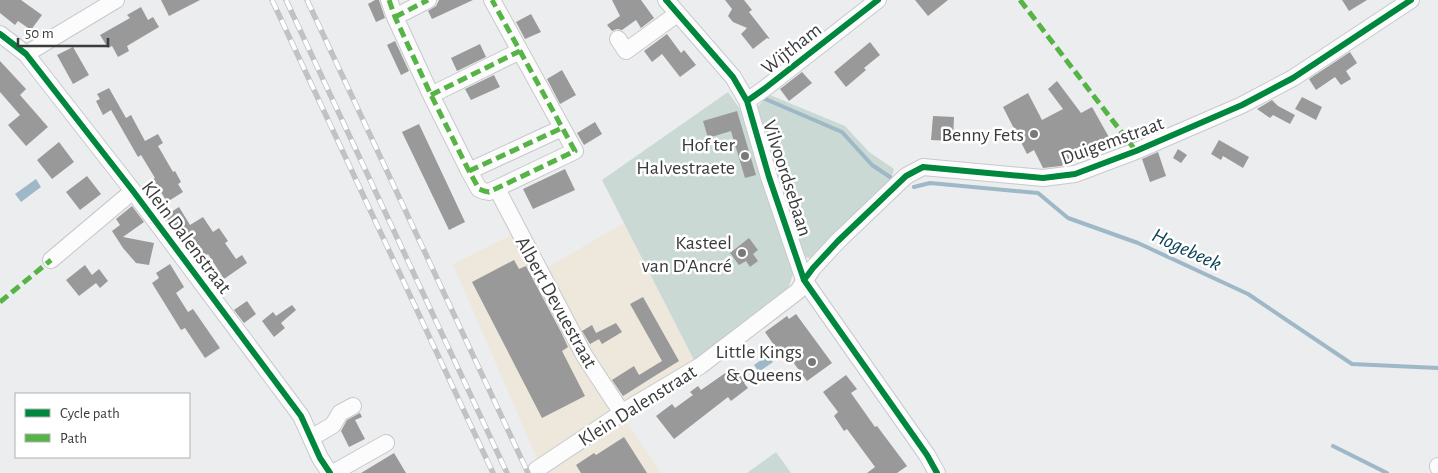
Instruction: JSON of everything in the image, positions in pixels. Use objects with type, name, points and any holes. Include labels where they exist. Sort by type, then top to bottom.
[{"type":"street","points":[[26,54],[116,0]]},
{"type":"street","points":[[389,0],[431,95],[469,171],[479,188],[489,192],[575,151],[492,0]]},
{"type":"street","points":[[395,16],[428,0]]},
{"type":"street","name":"Vilvoordsebaan","points":[[666,0],[733,76],[746,101],[769,177],[804,280],[927,455],[937,473]]},
{"type":"street","name":"Wijtham","points":[[746,101],[764,90],[878,0]]},
{"type":"street","name":"Duigemstraat","points":[[804,280],[838,241],[906,176],[923,167],[1043,178],[1075,174],[1136,151],[1242,105],[1293,78],[1411,0]]},
{"type":"street","points":[[618,39],[626,51],[678,14]]},
{"type":"street","name":"Klein Dalenstraat","points":[[0,34],[26,54],[133,191],[301,416],[320,458],[332,473]]},
{"type":"street","points":[[431,95],[520,51]]},
{"type":"street","points":[[469,171],[562,128]]},
{"type":"street","name":"Albert Devuestraat","points":[[497,189],[584,355],[622,413]]},
{"type":"street","points":[[51,260],[133,191]]},
{"type":"street","name":"Klein Dalenstraat","points":[[536,470],[622,413],[700,366],[798,290],[804,280]]},
{"type":"street","points":[[311,438],[333,425],[340,414],[353,406]]},
{"type":"street","points":[[332,473],[386,443]]},
{"type":"shaded area","points":[[728,92],[742,112],[795,268],[788,289],[694,360],[602,180]]},
{"type":"shaded area","points":[[765,93],[845,126],[869,152],[894,169],[890,184],[813,259],[802,256],[776,180],[757,107],[763,101]]},
{"type":"shaded area","points":[[624,223],[694,360],[619,409],[661,473],[543,473],[453,264],[527,227],[548,267]]},
{"type":"shaded area","points":[[776,452],[791,473],[747,473]]},
{"type":"water","points":[[36,179],[41,187],[21,202],[15,194]]},
{"type":"water","points":[[768,355],[773,362],[759,372],[754,365]]},
{"type":"building","points":[[0,0],[21,0],[42,15],[31,30],[18,21],[15,25],[0,13]]},
{"type":"building","points":[[161,0],[200,0],[169,16]]},
{"type":"building","points":[[379,0],[385,18],[376,22],[368,4]]},
{"type":"building","points":[[439,0],[473,0],[432,19],[428,11],[436,6]]},
{"type":"building","points":[[612,0],[641,0],[654,18],[641,28],[636,20],[622,30],[612,31],[607,25],[620,16]]},
{"type":"building","points":[[725,0],[744,0],[752,10],[749,12],[770,39],[767,38],[753,49],[741,34],[747,28],[733,22],[728,16],[732,9]]},
{"type":"building","points":[[915,0],[948,0],[928,16]]},
{"type":"building","points":[[1342,0],[1367,0],[1349,11]]},
{"type":"building","points":[[141,7],[148,20],[153,17],[159,27],[127,46],[129,51],[118,57],[112,46],[108,48],[100,35],[130,18],[127,15]]},
{"type":"building","points":[[531,14],[541,32],[525,39],[516,22]]},
{"type":"building","points":[[667,34],[681,53],[684,50],[696,65],[680,77],[662,54],[652,62],[644,51]]},
{"type":"building","points":[[395,41],[409,71],[401,75],[387,45]]},
{"type":"building","points":[[870,42],[880,55],[846,87],[834,72]]},
{"type":"building","points":[[480,44],[486,57],[457,71],[451,58]]},
{"type":"building","points":[[73,47],[89,75],[73,84],[57,55]]},
{"type":"building","points":[[1350,52],[1357,63],[1346,71],[1351,79],[1341,85],[1335,77],[1316,90],[1309,79]]},
{"type":"building","points":[[0,61],[26,89],[20,95],[48,127],[26,146],[8,125],[20,115],[0,92]]},
{"type":"building","points":[[562,70],[576,95],[560,104],[547,79]]},
{"type":"building","points":[[802,72],[812,83],[789,101],[780,89]]},
{"type":"building","points":[[494,75],[500,87],[471,100],[465,89]]},
{"type":"building","points":[[1057,81],[1081,113],[1092,107],[1110,139],[1061,166],[1043,168],[1034,150],[1027,154],[1003,107],[1028,93],[1042,120],[1063,109],[1048,89]]},
{"type":"building","points":[[109,88],[126,118],[131,115],[145,141],[158,134],[163,143],[158,146],[181,182],[178,184],[183,192],[167,202],[141,155],[138,157],[111,110],[103,115],[96,101],[100,99],[97,94]]},
{"type":"building","points":[[1302,97],[1322,107],[1316,120],[1295,109]]},
{"type":"building","points":[[1272,100],[1278,106],[1295,115],[1290,124],[1273,115],[1270,118],[1257,109]]},
{"type":"building","name":"Hof ter Halvestraete","points":[[737,111],[756,175],[745,178],[731,131],[708,138],[703,121]]},
{"type":"building","points":[[933,116],[954,117],[953,141],[931,140]]},
{"type":"building","points":[[595,122],[602,134],[584,145],[577,133]]},
{"type":"building","points":[[419,124],[465,222],[449,230],[402,132]]},
{"type":"building","points":[[1219,140],[1249,157],[1243,168],[1223,156],[1221,160],[1211,154]]},
{"type":"building","points":[[59,142],[74,162],[52,179],[37,160]]},
{"type":"building","points":[[1178,149],[1187,155],[1181,163],[1173,158]]},
{"type":"building","points":[[1158,152],[1166,176],[1150,182],[1142,159]]},
{"type":"building","points":[[565,169],[575,190],[533,209],[523,189]]},
{"type":"building","points":[[87,176],[101,194],[80,210],[66,192]]},
{"type":"building","points":[[132,206],[144,222],[123,237],[154,243],[149,265],[136,263],[112,231],[120,225],[116,219]]},
{"type":"building","points":[[179,207],[190,225],[203,217],[213,232],[219,228],[228,241],[225,243],[236,259],[242,255],[247,263],[224,279],[208,254],[205,256],[192,237],[184,242],[165,216]]},
{"type":"building","name":"Kasteel van D'Ancré","points":[[749,238],[758,250],[753,254],[758,261],[750,267],[746,261],[739,265],[730,253]]},
{"type":"building","points":[[514,260],[519,269],[526,266],[561,332],[568,347],[562,351],[585,396],[542,418],[472,282]]},
{"type":"building","points":[[170,264],[184,287],[176,293],[188,312],[193,309],[220,348],[205,358],[185,328],[181,330],[152,283],[159,278],[156,273]]},
{"type":"building","points":[[85,265],[92,275],[99,269],[108,281],[100,288],[96,283],[79,296],[66,280]]},
{"type":"building","points":[[643,297],[679,361],[623,396],[612,380],[634,366],[639,375],[662,361],[630,304]]},
{"type":"building","points":[[247,301],[256,314],[244,323],[234,310]]},
{"type":"building","points":[[292,305],[296,310],[281,323],[285,328],[274,337],[262,321],[273,312],[276,316]]},
{"type":"building","points":[[796,314],[832,363],[807,381],[782,347],[778,351],[765,332],[787,316],[789,319]]},
{"type":"building","points":[[616,323],[622,332],[602,344],[599,339],[590,344],[582,331],[592,325],[596,333]]},
{"type":"building","points":[[736,368],[748,388],[731,401],[728,397],[674,439],[656,416],[672,404],[675,408],[693,395],[690,392],[698,386],[701,390],[731,369],[732,371]]},
{"type":"building","points":[[846,375],[857,389],[851,393],[875,427],[877,426],[907,466],[897,473],[867,473],[875,467],[847,429],[844,431],[834,416],[838,412],[823,392]]},
{"type":"building","points":[[360,413],[362,417],[355,420],[365,439],[349,447],[341,431],[347,420]]},
{"type":"building","points":[[624,437],[647,473],[581,473],[576,465]]},
{"type":"building","points":[[394,453],[406,473],[361,473]]},
{"type":"waterway","name":"Hogebeek","points":[[763,98],[842,132],[872,165],[890,177]]},
{"type":"waterway","name":"Hogebeek","points":[[914,187],[930,183],[1038,193],[1068,218],[1138,243],[1248,294],[1352,364],[1438,368]]},
{"type":"waterway","points":[[1333,446],[1387,473]]},
{"type":"railway","points":[[272,0],[493,473]]},
{"type":"railway","points":[[286,0],[507,473]]},
{"type":"railway","points":[[307,0],[528,473]]},
{"type":"marked path","points":[[389,0],[431,95],[469,171],[479,189],[489,192],[575,151],[492,0]]},
{"type":"marked path","points":[[395,17],[428,0]]},
{"type":"marked path","points":[[1020,0],[1136,151]]},
{"type":"marked path","points":[[431,95],[520,51]]},
{"type":"marked path","points":[[469,171],[562,128]]},
{"type":"marked path","points":[[0,302],[51,260]]},
{"type":"cycle path","points":[[666,0],[733,77],[747,101],[769,177],[804,280],[927,455],[937,473]]},
{"type":"cycle path","points":[[747,101],[878,0]]},
{"type":"cycle path","points":[[804,280],[838,241],[906,176],[923,167],[1043,178],[1075,174],[1136,151],[1242,105],[1293,78],[1411,0]]},
{"type":"cycle path","points":[[0,34],[26,54],[133,191],[301,416],[320,458],[330,473]]},
{"type":"place","name":"Benny Fets","points":[[1034,134]]},
{"type":"place","name":"Hof ter Halvestraete","points":[[745,156]]},
{"type":"place","name":"Kasteel van D'Ancré","points":[[742,253]]},
{"type":"place","name":"Little Kings & Queens","points":[[812,362]]}]
